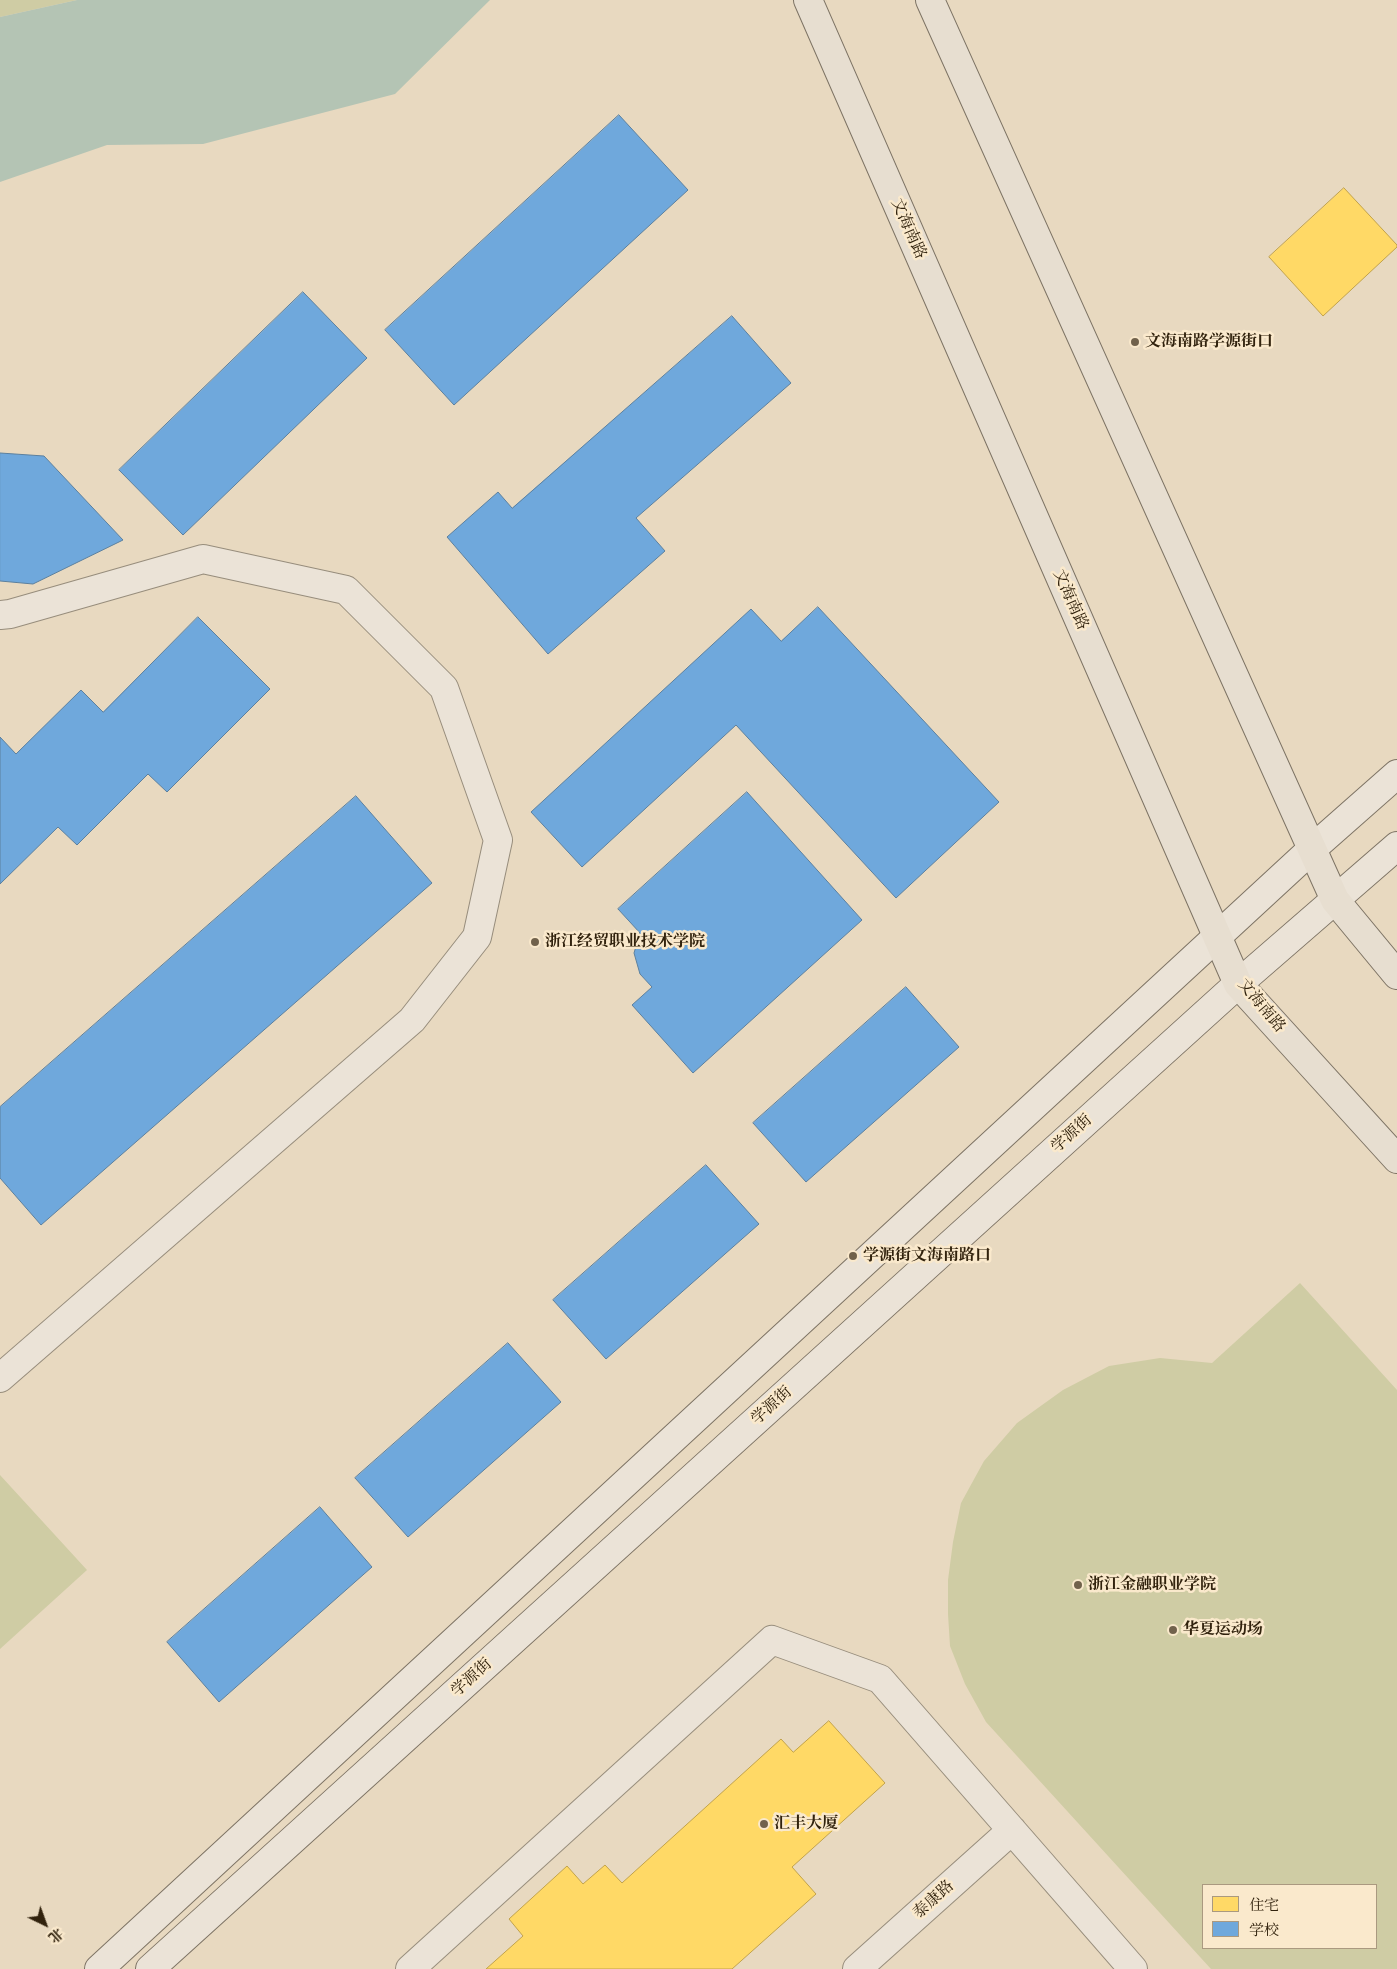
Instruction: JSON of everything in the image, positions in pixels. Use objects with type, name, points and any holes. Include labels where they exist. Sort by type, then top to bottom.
[{"type":"main road","name":"文海南路","points":[[808,0],[1238,984],[1397,1159]]},
{"type":"main road","points":[[930,0],[1335,900],[1397,975]]},
{"type":"main road","points":[[0,615],[10,614],[204,559],[346,590],[444,688],[498,840],[477,936],[412,1020],[0,1378]]},
{"type":"main road","points":[[99,1969],[1312,849],[1397,774]]},
{"type":"main road","name":"学源街","points":[[150,1969],[1238,984],[1397,846]]},
{"type":"main road","points":[[410,1969],[772,1640],[880,1679],[1133,1969]]},
{"type":"main road","name":"泰康路","points":[[857,1969],[1012,1830]]},
{"type":"shaded area","points":[[0,0],[77,0],[0,17]]},
{"type":"shaded area","points":[[77,0],[490,0],[395,94],[203,144],[107,145],[0,182],[0,17]]},
{"type":"shaded area","name":"华夏运动场","points":[[1300,1283],[1397,1390],[1397,1969],[1211,1969],[986,1722],[965,1684],[950,1646],[948,1580],[953,1542],[961,1503],[984,1461],[1017,1423],[1063,1390],[1109,1366],[1160,1358],[1212,1363]]},
{"type":"shaded area","points":[[0,1475],[87,1570],[0,1649]]},
{"type":"building: 住宅","points":[[1344,188],[1397,247],[1323,316],[1269,257]]},
{"type":"building: 住宅","name":"汇丰大厦","points":[[829,1721],[885,1783],[792,1867],[816,1894],[732,1969],[486,1969],[523,1936],[509,1919],[567,1866],[583,1884],[605,1865],[622,1883],[781,1739],[793,1752]]},
{"type":"building: 学校","points":[[619,115],[688,190],[454,405],[385,330]]},
{"type":"building: 学校","points":[[303,292],[367,358],[183,535],[119,470]]},
{"type":"building: 学校","points":[[732,316],[791,383],[636,518],[665,551],[548,654],[447,537],[498,492],[512,508]]},
{"type":"building: 学校","points":[[0,453],[44,456],[123,540],[33,584],[0,581]]},
{"type":"building: 学校","points":[[818,607],[999,802],[896,898],[736,725],[582,867],[531,812],[751,609],[781,641]]},
{"type":"building: 学校","points":[[198,617],[270,689],[167,792],[148,774],[77,845],[58,827],[0,884],[0,737],[16,754],[81,690],[103,712]]},
{"type":"building: 学校","points":[[747,792],[862,920],[693,1073],[632,1005],[652,987],[640,974],[634,953],[640,933],[618,909]]},
{"type":"building: 学校","points":[[356,796],[432,883],[41,1225],[0,1178],[0,1107]]},
{"type":"building: 学校","points":[[906,987],[959,1047],[806,1182],[753,1123]]},
{"type":"building: 学校","points":[[706,1165],[759,1224],[606,1359],[553,1300]]},
{"type":"building: 学校","points":[[508,1343],[561,1402],[408,1537],[355,1478]]},
{"type":"building: 学校","points":[[320,1507],[372,1567],[219,1702],[167,1642]]},
{"type":"place","name":"文海南路学源街口","points":[[1135,342]]},
{"type":"place","name":"浙江经贸职业技术学院","points":[[535,942]]},
{"type":"place","name":"学源街文海南路口","points":[[853,1256]]},
{"type":"place","name":"浙江金融职业学院","points":[[1078,1585]]},
{"type":"place","name":"华夏运动场","points":[[1173,1630]]},
{"type":"place","name":"汇丰大厦","points":[[764,1824]]}]
